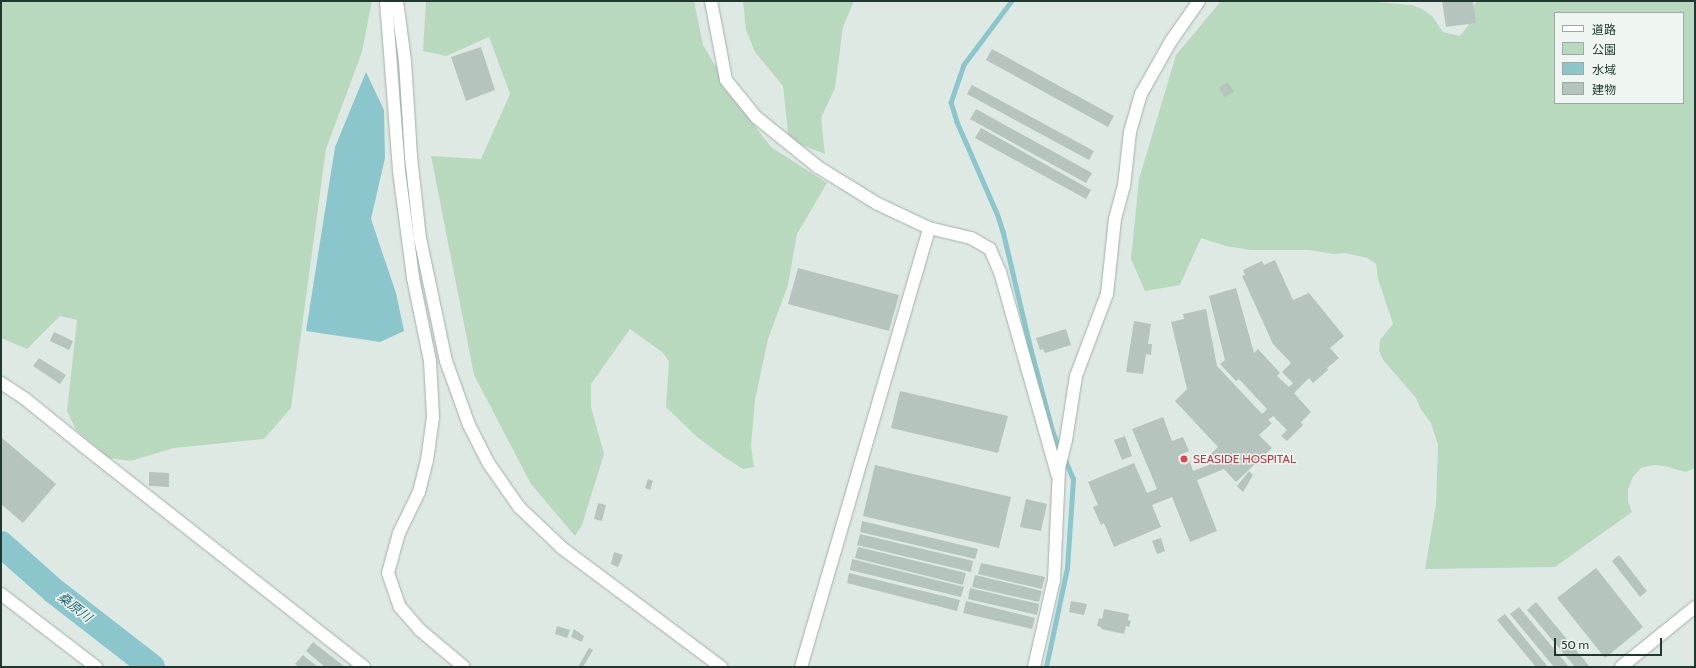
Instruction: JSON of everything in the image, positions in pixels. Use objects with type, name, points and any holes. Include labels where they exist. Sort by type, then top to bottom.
[{"type":"street","points":[[386,1],[399,171],[413,278],[430,361],[433,417],[427,460],[419,492],[399,533],[388,573],[400,608],[420,630],[464,667]]},
{"type":"street","points":[[397,1],[405,61],[411,157],[420,238],[446,361],[469,425],[489,464],[518,508],[562,548],[721,667]]},
{"type":"street","points":[[711,1],[726,80],[756,117],[818,167],[878,204],[929,228],[971,238],[990,249],[1000,272],[1059,480]]},
{"type":"street","points":[[1034,667],[1054,580],[1059,468],[1066,440],[1076,376],[1107,294],[1115,219],[1124,186],[1130,132],[1139,102],[1170,41],[1199,1]]},
{"type":"street","points":[[801,667],[929,228]]},
{"type":"street","points":[[1,383],[24,398],[364,667]]},
{"type":"street","points":[[1,594],[96,667]]},
{"type":"street","points":[[1621,667],[1695,607]]},
{"type":"green space","points":[[1,1],[372,1],[362,52],[326,149],[291,408],[264,439],[174,448],[130,461],[109,458],[76,430],[67,411],[77,320],[60,316],[27,349],[1,338]]},
{"type":"green space","points":[[426,1],[694,1],[703,45],[714,64],[741,89],[751,121],[771,147],[827,183],[797,234],[788,285],[768,339],[755,400],[751,446],[754,467],[743,469],[724,457],[697,437],[666,407],[669,361],[662,352],[630,329],[591,384],[591,407],[604,454],[582,525],[575,536],[531,484],[474,375],[431,156],[481,159],[510,94],[489,37],[446,56],[423,51]]},
{"type":"green space","points":[[743,1],[854,1],[843,27],[835,88],[821,118],[825,154],[794,142],[788,133],[783,86],[755,52],[746,30]]},
{"type":"green space","points":[[1221,1],[1364,1],[1412,5],[1422,9],[1432,16],[1443,32],[1460,36],[1468,26],[1476,1],[1695,1],[1695,468],[1686,472],[1664,466],[1653,465],[1641,468],[1633,477],[1628,489],[1628,501],[1632,512],[1555,567],[1425,569],[1436,504],[1438,445],[1431,423],[1420,408],[1416,398],[1384,361],[1379,351],[1380,340],[1393,324],[1378,279],[1376,264],[1367,258],[1345,253],[1333,254],[1309,250],[1250,250],[1226,246],[1201,238],[1180,285],[1145,291],[1131,259],[1139,179],[1176,55]]},
{"type":"water","points":[[366,72],[384,110],[385,158],[371,219],[396,293],[404,331],[380,342],[306,331],[335,147]]},
{"type":"building","points":[[1442,1],[1473,1],[1476,23],[1446,27]]},
{"type":"building","points":[[481,47],[495,90],[466,101],[451,57]]},
{"type":"building","points":[[992,49],[1114,116],[1108,127],[986,60]]},
{"type":"building","points":[[1228,82],[1234,92],[1224,97],[1219,87]]},
{"type":"building","points":[[972,85],[1094,151],[1089,160],[967,94]]},
{"type":"building","points":[[976,109],[1092,173],[1086,183],[970,119]]},
{"type":"building","points":[[981,128],[1091,190],[1086,199],[975,138]]},
{"type":"building","points":[[1275,260],[1293,300],[1309,293],[1344,336],[1330,348],[1339,358],[1313,383],[1309,378],[1294,393],[1311,412],[1301,422],[1303,425],[1287,441],[1281,436],[1287,430],[1273,416],[1268,420],[1272,423],[1259,435],[1272,448],[1236,482],[1224,469],[1197,480],[1217,531],[1190,542],[1172,497],[1152,505],[1161,527],[1114,547],[1104,523],[1101,525],[1093,507],[1098,505],[1088,482],[1134,463],[1147,493],[1157,489],[1132,429],[1163,417],[1172,441],[1183,437],[1189,451],[1178,456],[1180,462],[1189,459],[1193,471],[1216,462],[1210,455],[1218,447],[1175,401],[1187,389],[1171,322],[1184,319],[1183,314],[1206,309],[1217,366],[1262,414],[1267,409],[1239,379],[1236,381],[1220,364],[1225,360],[1209,296],[1236,288],[1254,353],[1258,349],[1280,373],[1277,376],[1289,387],[1293,383],[1282,372],[1291,363],[1273,344],[1242,276],[1245,275],[1243,270],[1262,261],[1264,265]]},
{"type":"building","points":[[798,268],[899,295],[889,331],[788,304]]},
{"type":"building","points":[[1134,321],[1151,324],[1148,344],[1152,344],[1151,355],[1146,354],[1143,374],[1126,372]]},
{"type":"building","points":[[1066,329],[1071,345],[1045,353],[1043,349],[1040,350],[1036,338]]},
{"type":"building","points":[[54,332],[73,341],[69,350],[50,341]]},
{"type":"building","points":[[39,358],[66,375],[60,384],[33,366]]},
{"type":"building","points":[[900,391],[1008,416],[998,453],[891,428]]},
{"type":"building","points":[[1125,436],[1132,456],[1122,460],[1114,440]]},
{"type":"building","points":[[1,437],[56,484],[23,523],[1,504]]},
{"type":"building","points":[[875,465],[1011,497],[999,548],[863,516]]},
{"type":"building","points":[[1249,471],[1253,475],[1243,492],[1237,486]]},
{"type":"building","points":[[149,472],[169,473],[169,487],[149,486]]},
{"type":"building","points":[[648,479],[653,481],[650,490],[645,488]]},
{"type":"building","points":[[1026,499],[1047,504],[1041,531],[1020,527]]},
{"type":"building","points":[[598,503],[606,505],[602,521],[594,519]]},
{"type":"building","points":[[862,521],[978,549],[975,559],[860,532]]},
{"type":"building","points":[[860,534],[973,561],[971,572],[857,545]]},
{"type":"building","points":[[1161,538],[1165,551],[1157,554],[1152,541]]},
{"type":"building","points":[[858,547],[966,573],[963,585],[855,558]]},
{"type":"building","points":[[614,552],[623,555],[618,567],[611,564]]},
{"type":"building","points":[[1619,555],[1647,591],[1640,597],[1612,561]]},
{"type":"building","points":[[852,559],[964,587],[961,597],[850,570]]},
{"type":"building","points":[[981,563],[1045,577],[1042,589],[978,574]]},
{"type":"building","points":[[1596,568],[1643,627],[1605,658],[1557,598]]},
{"type":"building","points":[[849,573],[960,600],[957,611],[847,583]]},
{"type":"building","points":[[975,575],[1042,591],[1039,602],[972,587]]},
{"type":"building","points":[[970,588],[1039,604],[1037,615],[968,599]]},
{"type":"building","points":[[966,601],[1035,618],[1032,629],[963,613]]},
{"type":"building","points":[[1071,601],[1087,604],[1084,615],[1069,612]]},
{"type":"building","points":[[1536,602],[1590,667],[1575,667],[1527,610]]},
{"type":"building","points":[[1519,607],[1569,667],[1554,667],[1510,614]]},
{"type":"building","points":[[1104,609],[1129,614],[1128,620],[1131,621],[1129,627],[1126,626],[1124,634],[1101,629],[1101,627],[1097,626],[1099,618],[1102,619]]},
{"type":"building","points":[[1505,614],[1548,667],[1536,667],[1497,620]]},
{"type":"building","points":[[557,626],[570,630],[567,638],[555,634]]},
{"type":"building","points":[[574,629],[584,636],[582,642],[571,637]]},
{"type":"building","points":[[313,642],[345,667],[325,667],[306,651]]},
{"type":"building","points":[[589,648],[593,650],[583,667],[578,667]]},
{"type":"building","points":[[303,655],[318,667],[299,667],[295,664]]},
{"type":"waterway","points":[[1012,1],[964,65],[951,102],[957,122],[997,213],[1003,231],[1031,349],[1053,432],[1060,449]]},
{"type":"waterway","points":[[1046,667],[1067,568],[1073,479],[1064,458]]},
{"type":"waterway","name":"桑原川","points":[[1,544],[54,591],[152,667]]},
{"type":"place","name":"SEASIDE HOSPITAL","points":[[1184,459]]}]
